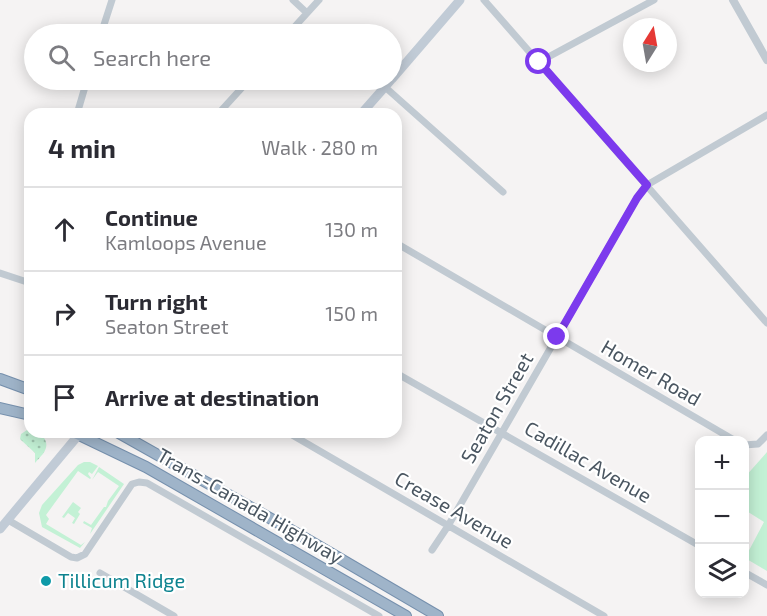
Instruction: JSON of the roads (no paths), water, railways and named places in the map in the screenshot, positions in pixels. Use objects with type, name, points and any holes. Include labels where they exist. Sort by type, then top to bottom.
[{"type":"highway","points":[[0,379],[24,388]]},
{"type":"highway","points":[[0,408],[24,414]]},
{"type":"highway","name":"Trans-Canada Highway","points":[[87,438],[146,467],[406,616]]},
{"type":"highway","name":"Trans-Canada Highway","points":[[128,438],[438,616]]},
{"type":"main road","points":[[402,67],[460,0]]},
{"type":"main road","points":[[366,108],[382,90]]},
{"type":"main road","points":[[0,529],[73,438]]},
{"type":"street","points":[[104,24],[112,0]]},
{"type":"street","points":[[293,0],[308,13]]},
{"type":"street","points":[[298,24],[319,0]]},
{"type":"street","points":[[484,0],[767,323]]},
{"type":"street","points":[[539,62],[654,0]]},
{"type":"street","points":[[733,0],[767,60]]},
{"type":"street","points":[[79,108],[84,90]]},
{"type":"street","points":[[224,108],[240,90]]},
{"type":"street","points":[[397,90],[503,192]]},
{"type":"street","name":"Seaton Street","points":[[432,550],[637,198],[647,185],[767,115]]},
{"type":"street","name":"Homer Road","points":[[402,247],[725,436]]},
{"type":"street","points":[[0,273],[24,281]]},
{"type":"street","name":"Cadillac Avenue","points":[[402,376],[696,544]]},
{"type":"street","points":[[749,445],[757,444],[767,435]]},
{"type":"street","name":"Crease Avenue","points":[[297,438],[604,616]]},
{"type":"street","points":[[8,520],[71,557],[77,558],[86,554],[132,484],[147,483],[379,616]]},
{"type":"street","points":[[100,573],[174,616]]},
{"type":"street","points":[[749,575],[767,585]]},
{"type":"place","name":"Tillicum Ridge","points":[[46,581]]}]
